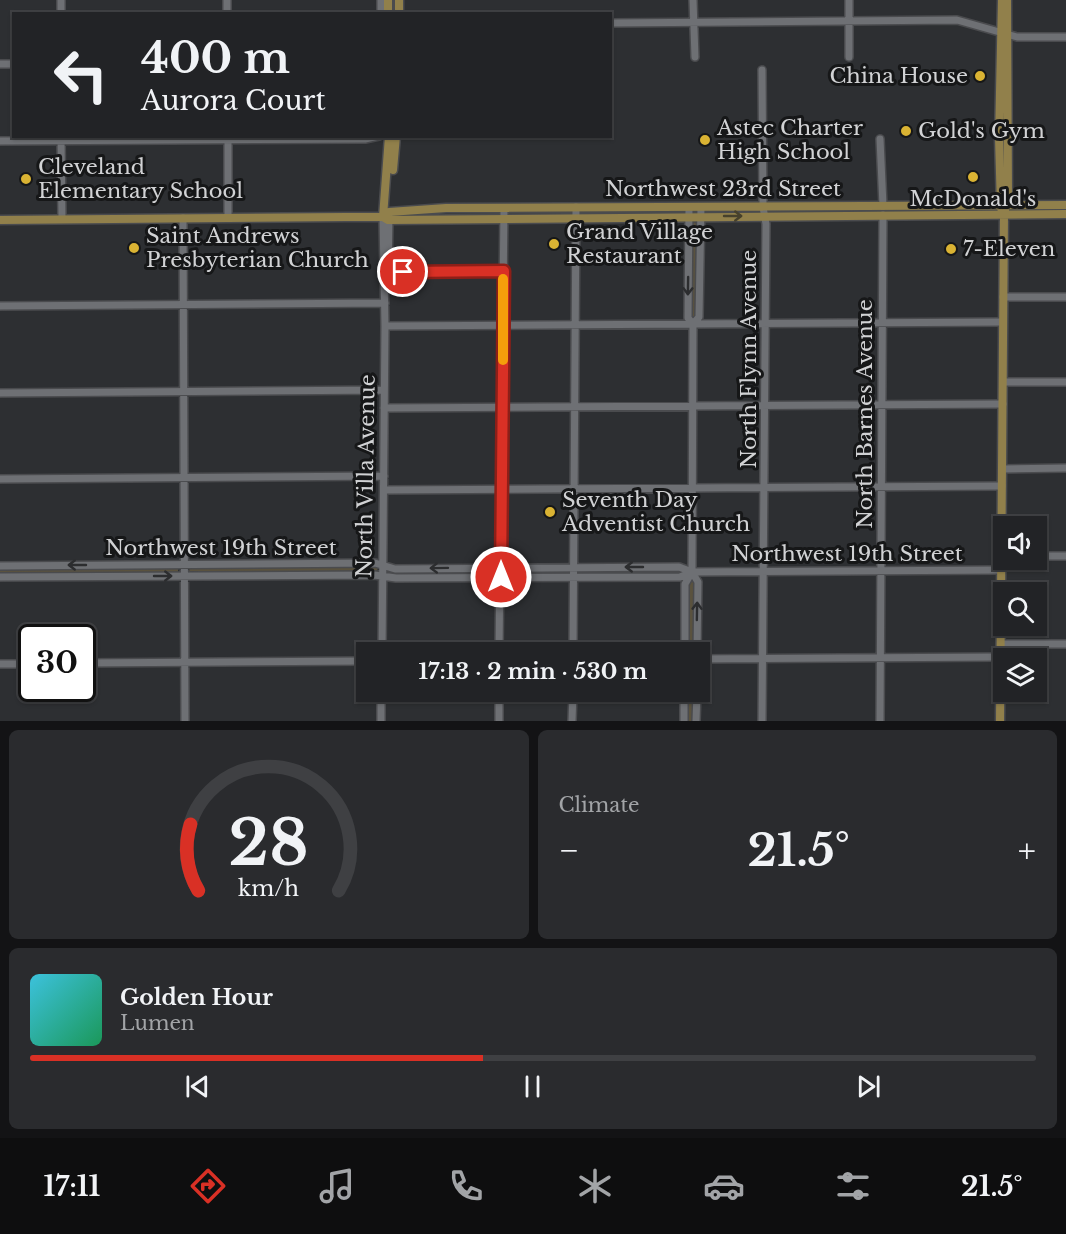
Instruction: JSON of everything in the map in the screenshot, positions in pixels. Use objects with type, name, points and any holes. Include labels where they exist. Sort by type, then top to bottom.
[{"type":"main road","points":[[1002,0],[1004,34],[1002,516]]},
{"type":"main road","points":[[1004,34],[1007,0]]},
{"type":"main road","name":"North Villa Avenue","points":[[387,217],[389,138]]},
{"type":"main road","name":"North Villa Avenue","points":[[387,217],[396,138]]},
{"type":"main road","points":[[834,206],[834,216]]},
{"type":"main road","name":"Northwest 23rd Street","points":[[0,220],[422,215],[447,219],[474,218],[526,208],[576,212],[701,212],[766,216],[834,206],[883,211],[1004,208],[1066,210]]},
{"type":"main road","name":"Northwest 23rd Street","points":[[701,212],[763,207],[834,216],[872,215],[883,211],[900,215],[1004,208]]},
{"type":"main road","points":[[446,208],[447,219]]},
{"type":"main road","name":"Northwest 23rd Street","points":[[422,215],[446,208],[474,208],[516,217],[547,217],[576,212]]},
{"type":"main road","points":[[474,208],[474,218]]},
{"type":"main road","points":[[516,217],[526,208],[547,217]]},
{"type":"main road","points":[[1000,648],[1002,570]]},
{"type":"main road","points":[[1000,702],[1000,721]]},
{"type":"street","points":[[693,0],[695,57]]},
{"type":"street","points":[[849,0],[849,57]]},
{"type":"street","points":[[612,23],[957,20],[1004,34],[1066,37]]},
{"type":"street","name":"North Flynn Avenue","points":[[762,70],[763,207],[766,216],[762,721]]},
{"type":"street","points":[[228,138],[228,218]]},
{"type":"street","points":[[0,141],[377,138]]},
{"type":"street","points":[[61,139],[62,219]]},
{"type":"street","name":"North Barnes Avenue","points":[[880,139],[883,211],[880,721]]},
{"type":"street","points":[[573,642],[576,212]]},
{"type":"street","points":[[685,642],[685,584],[692,572],[693,324],[688,318],[689,212]]},
{"type":"street","points":[[693,324],[699,317],[701,212]]},
{"type":"street","points":[[500,642],[504,213]]},
{"type":"street","name":"North Villa Avenue","points":[[385,302],[388,273],[387,217]]},
{"type":"street","name":"North Villa Avenue","points":[[382,642],[387,217]]},
{"type":"street","points":[[183,218],[185,721]]},
{"type":"street","points":[[388,273],[504,271]]},
{"type":"street","points":[[1004,297],[1066,297]]},
{"type":"street","points":[[0,306],[385,302]]},
{"type":"street","points":[[385,326],[1003,322]]},
{"type":"street","points":[[1003,382],[1066,382]]},
{"type":"street","points":[[0,393],[384,390]]},
{"type":"street","points":[[384,408],[1003,404]]},
{"type":"street","points":[[1002,469],[1066,468]]},
{"type":"street","points":[[0,479],[384,476]]},
{"type":"street","points":[[384,490],[1002,486]]},
{"type":"street","points":[[1047,556],[1066,556]]},
{"type":"street","name":"Northwest 19th Street","points":[[0,566],[375,563],[395,569],[679,567],[692,572],[1002,570]]},
{"type":"street","points":[[692,572],[698,582],[697,642]]},
{"type":"street","name":"Northwest 19th Street","points":[[0,577],[383,576],[396,579],[680,577],[692,572]]},
{"type":"street","points":[[1000,644],[1066,644]]},
{"type":"street","points":[[710,659],[993,657]]},
{"type":"street","points":[[96,663],[356,662]]},
{"type":"street","points":[[0,664],[18,664]]},
{"type":"street","points":[[381,702],[381,721]]},
{"type":"street","points":[[499,702],[499,721]]},
{"type":"street","points":[[572,721],[573,702]]},
{"type":"street","points":[[684,702],[684,721]]},
{"type":"street","points":[[696,721],[697,702]]},
{"type":"shaded area","points":[[692,223],[697,224],[697,320],[690,320]]},
{"type":"shaded area","points":[[374,565],[378,569],[375,572],[189,571],[190,568]]},
{"type":"shaded area","points":[[178,567],[178,573],[0,575],[0,568]]},
{"type":"shaded area","points":[[579,569],[680,569],[682,572],[681,574],[579,575],[577,571]]},
{"type":"shaded area","points":[[495,570],[494,575],[394,576],[393,573]]},
{"type":"shaded area","points":[[506,570],[569,570],[570,572],[567,575],[507,575]]},
{"type":"shaded area","points":[[692,579],[695,583],[694,642],[688,642],[687,585]]},
{"type":"shaded area","points":[[686,702],[695,702],[694,721],[686,721]]},
{"type":"slow traffic","points":[[503,279],[503,360]]},
{"type":"place","name":"China House","points":[[980,76]]},
{"type":"place","name":"Gold's Gym","points":[[906,131]]},
{"type":"place","name":"Astec Charter High School","points":[[705,140]]},
{"type":"place","name":"McDonald's","points":[[973,177]]},
{"type":"place","name":"Cleveland Elementary School","points":[[26,179]]},
{"type":"place","name":"Grand Village Restaurant","points":[[554,244]]},
{"type":"place","name":"Saint Andrews Presbyterian Church","points":[[134,248]]},
{"type":"place","name":"7-Eleven","points":[[951,249]]},
{"type":"place","name":"Seventh Day Adventist Church","points":[[550,512]]},
{"type":"route","points":[[403,272],[504,271],[501,577]]}]
